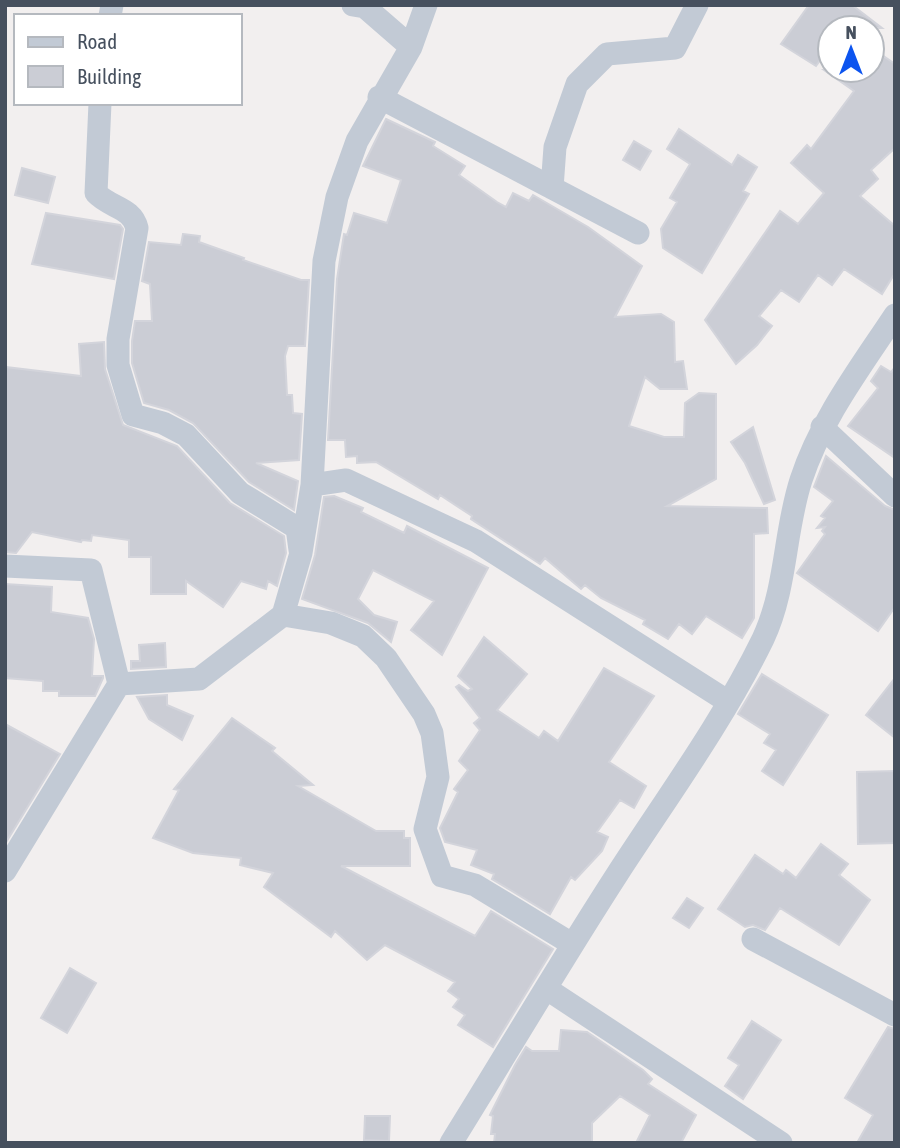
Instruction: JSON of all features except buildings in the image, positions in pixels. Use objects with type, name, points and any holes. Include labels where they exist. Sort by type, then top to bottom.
[{"type":"street","points":[[353,5],[365,8],[411,47]]},
{"type":"street","points":[[119,684],[199,679],[283,615],[301,553],[312,485],[324,261],[337,197],[357,141],[379,97],[411,47],[426,5]]},
{"type":"street","points":[[552,188],[555,147],[577,84],[607,54],[675,48],[696,5]]},
{"type":"street","points":[[379,97],[638,233]]},
{"type":"street","points":[[100,105],[96,193],[103,201],[129,212],[137,228],[118,340],[118,365],[133,415],[163,423],[186,435],[240,493],[297,528],[301,553]]},
{"type":"street","points":[[451,1143],[548,989],[572,944],[727,701],[762,640],[777,607],[789,525],[801,480],[822,427],[895,315]]},
{"type":"street","points":[[822,427],[895,496]]},
{"type":"street","points":[[312,485],[346,480],[476,541],[727,701]]},
{"type":"street","points":[[5,566],[91,570],[119,684],[5,871]]},
{"type":"street","points":[[283,615],[331,623],[363,636],[386,658],[424,714],[432,733],[438,777],[425,829],[442,876],[475,886],[572,944]]},
{"type":"street","points":[[753,939],[895,1016]]},
{"type":"street","points":[[548,989],[781,1143]]}]
